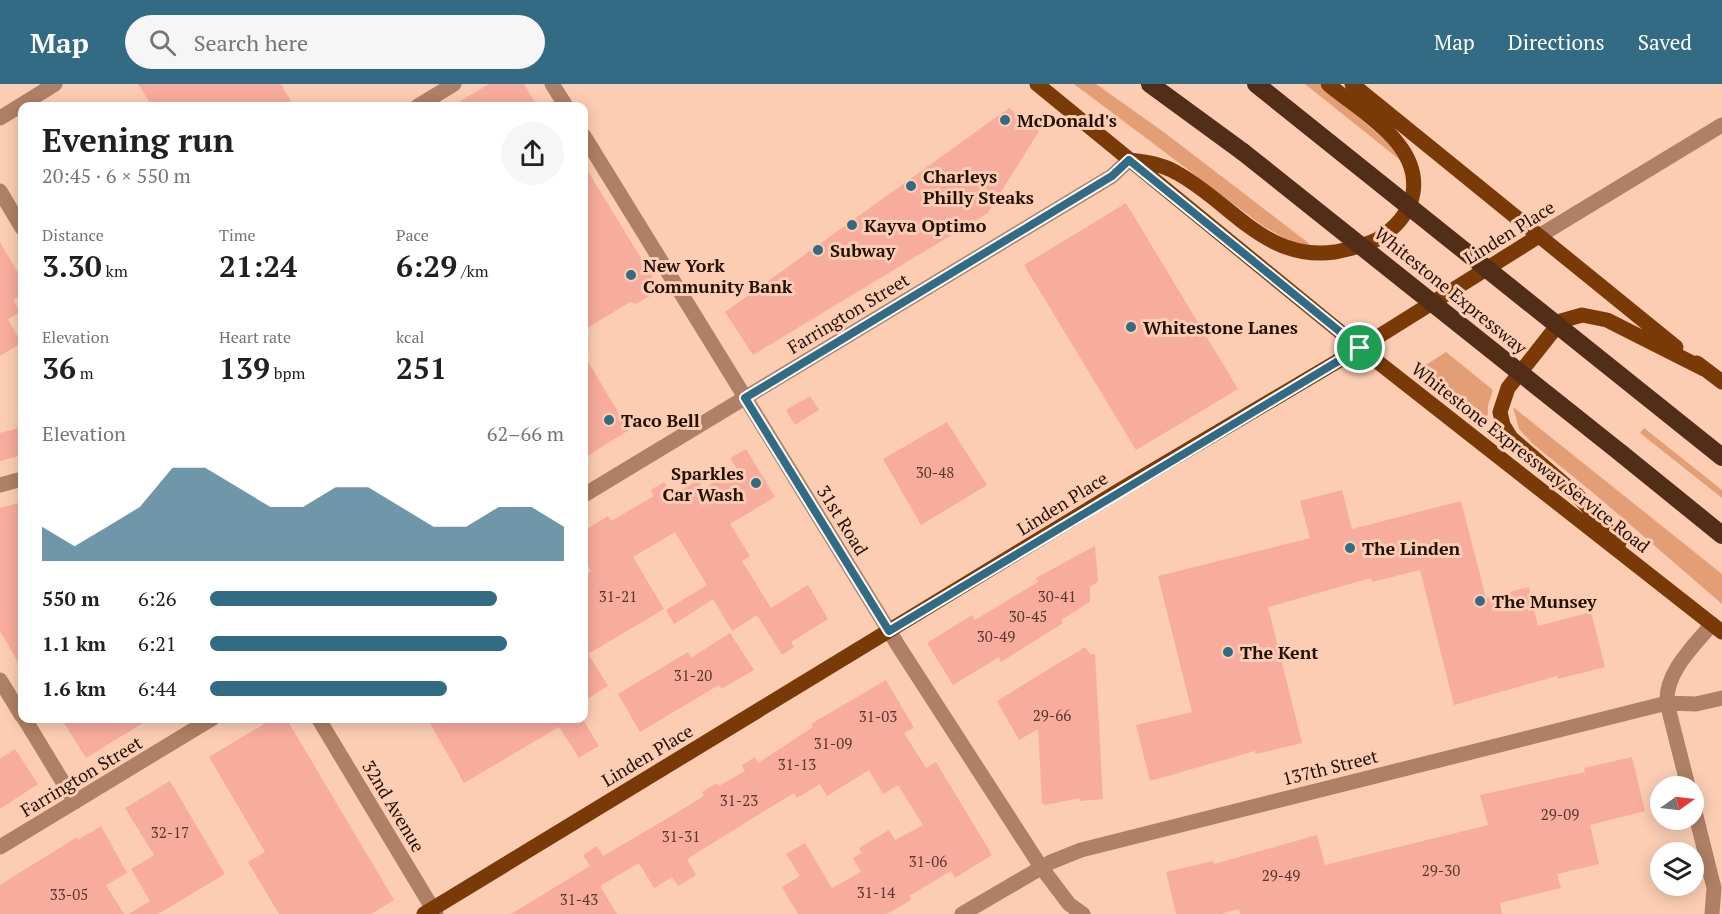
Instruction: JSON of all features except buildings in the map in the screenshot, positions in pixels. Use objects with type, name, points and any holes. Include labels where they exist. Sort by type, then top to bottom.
[{"type":"highway","name":"Whitestone Expressway","points":[[1150,84],[1243,152],[1722,535]]},
{"type":"highway","points":[[1256,84],[1722,457]]},
{"type":"main road","name":"Whitestone Expressway Service Road","points":[[1037,84],[1360,348],[1717,628]]},
{"type":"main road","points":[[1129,160],[1157,165],[1176,172],[1259,233],[1286,249],[1320,253],[1367,244],[1385,234],[1406,213],[1413,192],[1413,172],[1400,145],[1328,84]]},
{"type":"main road","points":[[1352,84],[1722,382]]},
{"type":"main road","name":"Linden Place","points":[[431,912],[889,631],[1360,348],[1539,236]]},
{"type":"main road","points":[[1640,567],[1577,495],[1510,438],[1501,418],[1502,400],[1556,327],[1575,315],[1590,315],[1607,320],[1704,369]]},
{"type":"street","points":[[26,102],[55,84]]},
{"type":"street","points":[[425,102],[454,84]]},
{"type":"street","points":[[552,84],[563,102]]},
{"type":"street","points":[[0,118],[18,107]]},
{"type":"street","name":"Linden Place","points":[[1539,236],[1722,125]]},
{"type":"street","name":"31st Road","points":[[588,143],[889,631],[1041,867],[1069,904],[1083,914]]},
{"type":"street","name":"Farrington Street","points":[[588,493],[1112,176],[1129,160]]},
{"type":"street","points":[[0,191],[18,221]]},
{"type":"street","points":[[0,485],[18,480]]},
{"type":"street","points":[[1685,776],[1667,703],[1668,687],[1674,673],[1717,628]]},
{"type":"street","points":[[0,680],[18,709]]},
{"type":"street","name":"137th Street","points":[[962,914],[1041,867],[1081,850],[1667,703],[1696,704],[1722,698]]},
{"type":"street","points":[[27,723],[75,802]]},
{"type":"street","name":"Farrington Street","points":[[0,848],[205,723]]},
{"type":"street","name":"32nd Avenue","points":[[321,723],[431,912]]},
{"type":"street","points":[[1700,830],[1714,888],[1712,914]]},
{"type":"shaded area","points":[[1074,84],[1096,84],[1165,133],[1315,248],[1293,243],[1263,226]]},
{"type":"shaded area","points":[[1305,84],[1319,84],[1394,147],[1405,164]]},
{"type":"shaded area","points":[[1446,352],[1493,390],[1488,406],[1487,426],[1418,370]]},
{"type":"shaded area","points":[[1513,407],[1722,574],[1722,604],[1533,444],[1519,429]]},
{"type":"shaded area","points":[[1644,428],[1722,490],[1722,498],[1640,433]]},
{"type":"place","name":"McDonald's","points":[[1005,120]]},
{"type":"place","name":"Charleys Philly Steaks","points":[[911,186]]},
{"type":"place","name":"Kayva Optimo","points":[[852,225]]},
{"type":"place","name":"Subway","points":[[818,250]]},
{"type":"place","name":"New York Community Bank","points":[[631,275]]},
{"type":"place","name":"Whitestone Lanes","points":[[1131,327]]},
{"type":"place","name":"Taco Bell","points":[[609,420]]},
{"type":"place","name":"Sparkles Car Wash","points":[[756,483]]},
{"type":"place","name":"The Linden","points":[[1350,548]]},
{"type":"place","name":"The Munsey","points":[[1480,601]]},
{"type":"place","name":"The Kent","points":[[1228,652]]},
{"type":"route","points":[[1129,160],[1360,348],[1120,490],[1040,541],[889,631],[745,398],[1112,176],[1129,160]]}]
